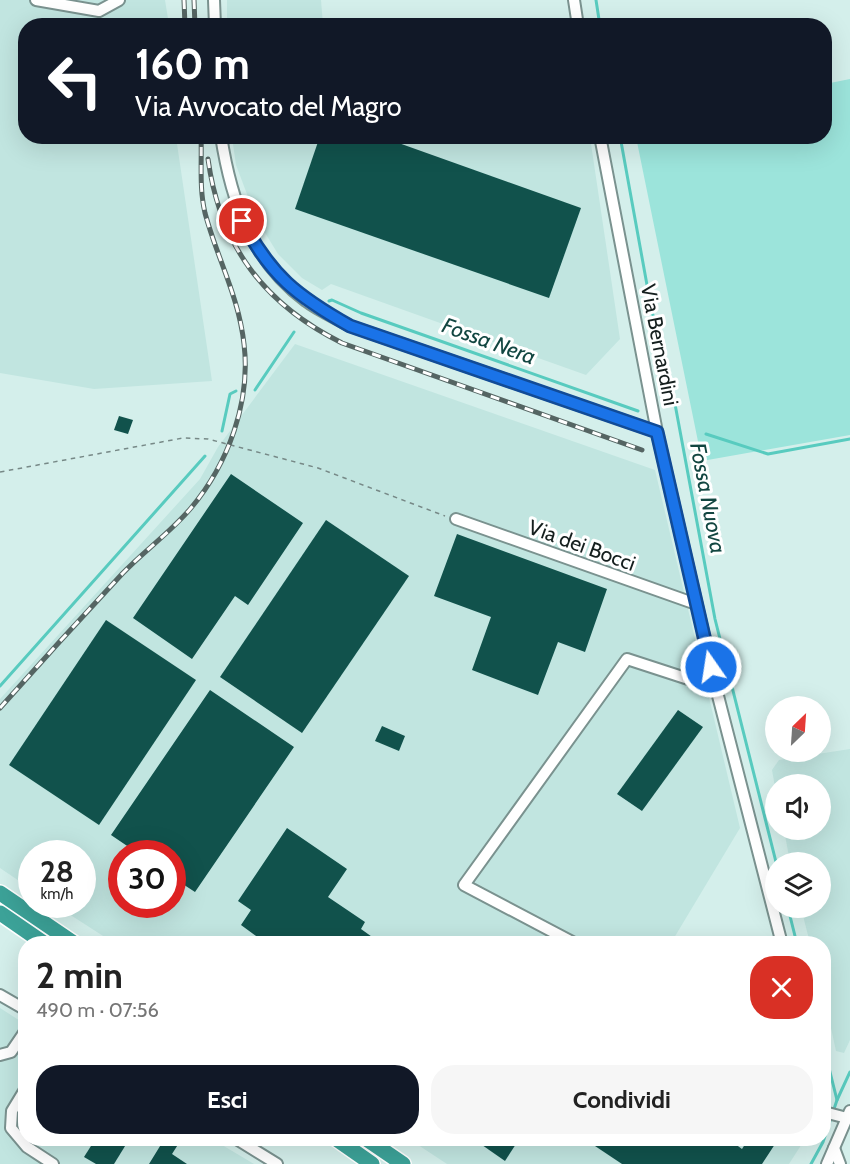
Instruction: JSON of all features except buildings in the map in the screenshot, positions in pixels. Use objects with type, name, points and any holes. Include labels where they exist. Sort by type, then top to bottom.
[{"type":"highway","points":[[0,893],[63,936]]},
{"type":"highway","points":[[0,913],[33,936]]},
{"type":"highway","points":[[346,1146],[372,1164]]},
{"type":"highway","points":[[377,1146],[403,1164]]},
{"type":"street","points":[[36,0],[99,11],[119,0]]},
{"type":"street","points":[[214,0],[215,18]]},
{"type":"street","points":[[574,0],[577,18]]},
{"type":"street","points":[[222,144],[229,183],[242,221],[256,247],[277,274],[305,301],[350,326],[657,432]]},
{"type":"street","name":"Via Bernardini","points":[[602,144],[657,432],[716,688],[780,936]]},
{"type":"street","name":"Via dei Bocci","points":[[456,519],[696,604]]},
{"type":"street","points":[[561,936],[464,885],[627,658],[716,688]]},
{"type":"street","points":[[0,995],[18,1006]]},
{"type":"street","points":[[0,1055],[11,1052],[18,1042]]},
{"type":"street","points":[[18,1101],[12,1111],[11,1128],[18,1136]]},
{"type":"street","points":[[827,1164],[834,1148],[838,1114]]},
{"type":"street","points":[[26,1146],[53,1164]]},
{"type":"street","points":[[248,1146],[277,1164]]},
{"type":"street","points":[[834,1148],[840,1164]]},
{"type":"path","points":[[0,472],[183,438],[208,439],[318,468],[456,519]]},
{"type":"shaded area","points":[[0,0],[165,0],[168,18],[18,18],[18,144],[177,144],[212,381],[94,389],[0,373]]},
{"type":"shaded area","points":[[227,0],[321,0],[322,18],[227,18]]},
{"type":"shaded area","points":[[850,79],[850,435],[702,461],[637,144],[832,144],[832,83]]},
{"type":"shaded area","points":[[233,144],[591,144],[620,339],[586,375],[331,284],[322,290],[302,278],[278,254],[256,218],[236,165]]},
{"type":"shaded area","points":[[295,344],[655,470],[740,828],[675,936],[103,936],[75,918],[96,918],[96,840],[18,840],[18,880],[0,868],[0,699],[200,479],[218,447]]},
{"type":"shaded area","points":[[850,749],[850,1040],[844,1053],[836,1051],[831,1028],[831,936],[808,936],[804,918],[831,918],[831,852],[788,852],[786,840],[831,840],[831,774],[773,774],[772,770],[778,762],[831,762],[831,752]]},
{"type":"shaded area","points":[[0,1008],[18,1020],[18,1146],[224,1146],[254,1164],[0,1164]]},
{"type":"shaded area","points":[[420,1146],[801,1146],[789,1164],[447,1164]]},
{"type":"waterway","name":"Fossa Nuova","points":[[596,0],[599,18]]},
{"type":"waterway","name":"Fossa Nuova","points":[[621,144],[651,307],[675,404],[715,619],[773,852]]},
{"type":"waterway","name":"Fossa Nera","points":[[329,301],[332,300],[361,313],[638,411]]},
{"type":"waterway","name":"Fossa Nera","points":[[255,390],[294,332]]},
{"type":"waterway","name":"Fossa Nera","points":[[222,431],[230,394],[236,391]]},
{"type":"waterway","name":"Fossa Nera","points":[[706,434],[768,454],[850,439]]},
{"type":"waterway","name":"Fossa Nera","points":[[0,686],[205,456]]},
{"type":"waterway","name":"Fossa Nuova","points":[[790,918],[795,936]]},
{"type":"waterway","points":[[837,1100],[850,1072]]},
{"type":"waterway","name":"Fossa Nuova","points":[[831,1076],[837,1100],[831,1118]]},
{"type":"waterway","name":"Fossa Nuova","points":[[811,1164],[821,1146]]},
{"type":"railway","points":[[184,0],[185,18]]},
{"type":"railway","points":[[194,0],[195,18]]},
{"type":"railway","points":[[0,708],[122,574],[191,508],[216,472],[234,431],[244,388],[244,344],[233,294],[203,204],[201,144]]},
{"type":"railway","points":[[208,159],[223,219],[250,269],[268,291],[314,327],[342,343],[642,450]]},
{"type":"route","points":[[242,221],[256,247],[277,274],[305,301],[350,326],[657,432],[711,667]]}]
